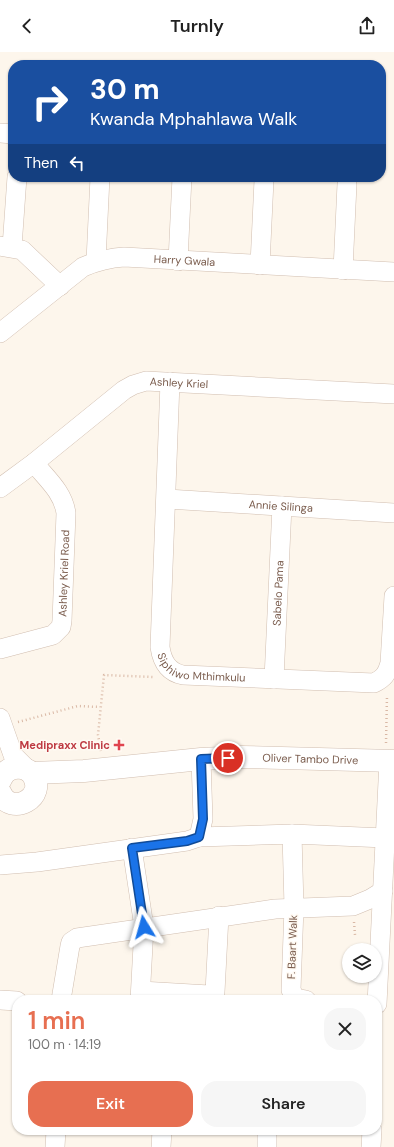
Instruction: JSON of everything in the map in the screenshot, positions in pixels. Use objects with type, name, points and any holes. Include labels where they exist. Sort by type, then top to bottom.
[{"type":"street","points":[[16,182],[6,246],[22,250],[30,255],[60,286]]},
{"type":"street","points":[[96,261],[100,182]]},
{"type":"street","points":[[178,261],[182,182]]},
{"type":"street","points":[[260,265],[264,182]]},
{"type":"street","points":[[343,270],[347,184]]},
{"type":"street","name":"Harry Gwala","points":[[0,333],[83,267],[96,261],[124,257],[394,272]]},
{"type":"street","name":"Ashley Kriel","points":[[0,488],[34,463],[88,418],[133,385],[146,381],[394,394]]},
{"type":"street","name":"Siphiwo Mthimkulu","points":[[170,382],[167,499],[160,647],[161,655],[166,667],[176,674],[183,675],[362,684],[374,683],[382,679]]},
{"type":"street","name":"Ashley Kriel Road","points":[[0,650],[52,635],[61,627],[66,513],[62,496],[34,463]]},
{"type":"street","name":"Annie Silinga","points":[[167,499],[394,513]]},
{"type":"street","name":"Sabelo Pama","points":[[274,679],[282,506]]},
{"type":"street","points":[[382,679],[387,673],[391,652],[394,596]]},
{"type":"street","points":[[3,727],[13,755],[36,780],[34,796],[28,802],[22,804],[14,804],[2,785],[7,757],[3,727]]},
{"type":"street","name":"Oliver Tambo Drive","points":[[30,772],[93,770],[201,759],[242,757],[392,761]]},
{"type":"street","points":[[199,837],[203,819],[201,759]]},
{"type":"street","points":[[377,995],[385,838],[392,761]]},
{"type":"street","points":[[2,785],[13,768],[21,767],[30,772]]},
{"type":"street","name":"Oliver Tambo Drive","points":[[34,796],[54,782],[93,770]]},
{"type":"street","points":[[0,865],[37,862],[187,841],[199,837],[292,834],[385,838]]},
{"type":"street","points":[[292,834],[294,907]]},
{"type":"street","points":[[132,848],[144,927],[140,995]]},
{"type":"street","points":[[62,995],[70,946],[73,939],[219,916],[294,907],[353,906],[370,899],[383,891]]},
{"type":"street","name":"F. Baart Walk","points":[[294,907],[291,990],[294,995]]},
{"type":"street","points":[[209,995],[215,992],[216,989],[219,916]]},
{"type":"street","points":[[0,1000],[12,1001]]},
{"type":"street","points":[[55,1147],[56,1135]]},
{"type":"street","points":[[161,1147],[162,1135]]},
{"type":"street","points":[[267,1135],[267,1147]]},
{"type":"street","points":[[371,1147],[372,1135]]},
{"type":"path","points":[[93,770],[104,675],[153,677],[166,667]]},
{"type":"path","points":[[382,679],[388,687],[386,745],[392,761]]},
{"type":"path","points":[[3,727],[78,706],[100,707]]},
{"type":"place","name":"Medipraxx Clinic","points":[[119,745]]},
{"type":"route","points":[[144,927],[132,848],[187,841],[199,837],[202,830],[203,819],[201,759],[228,758]]}]
